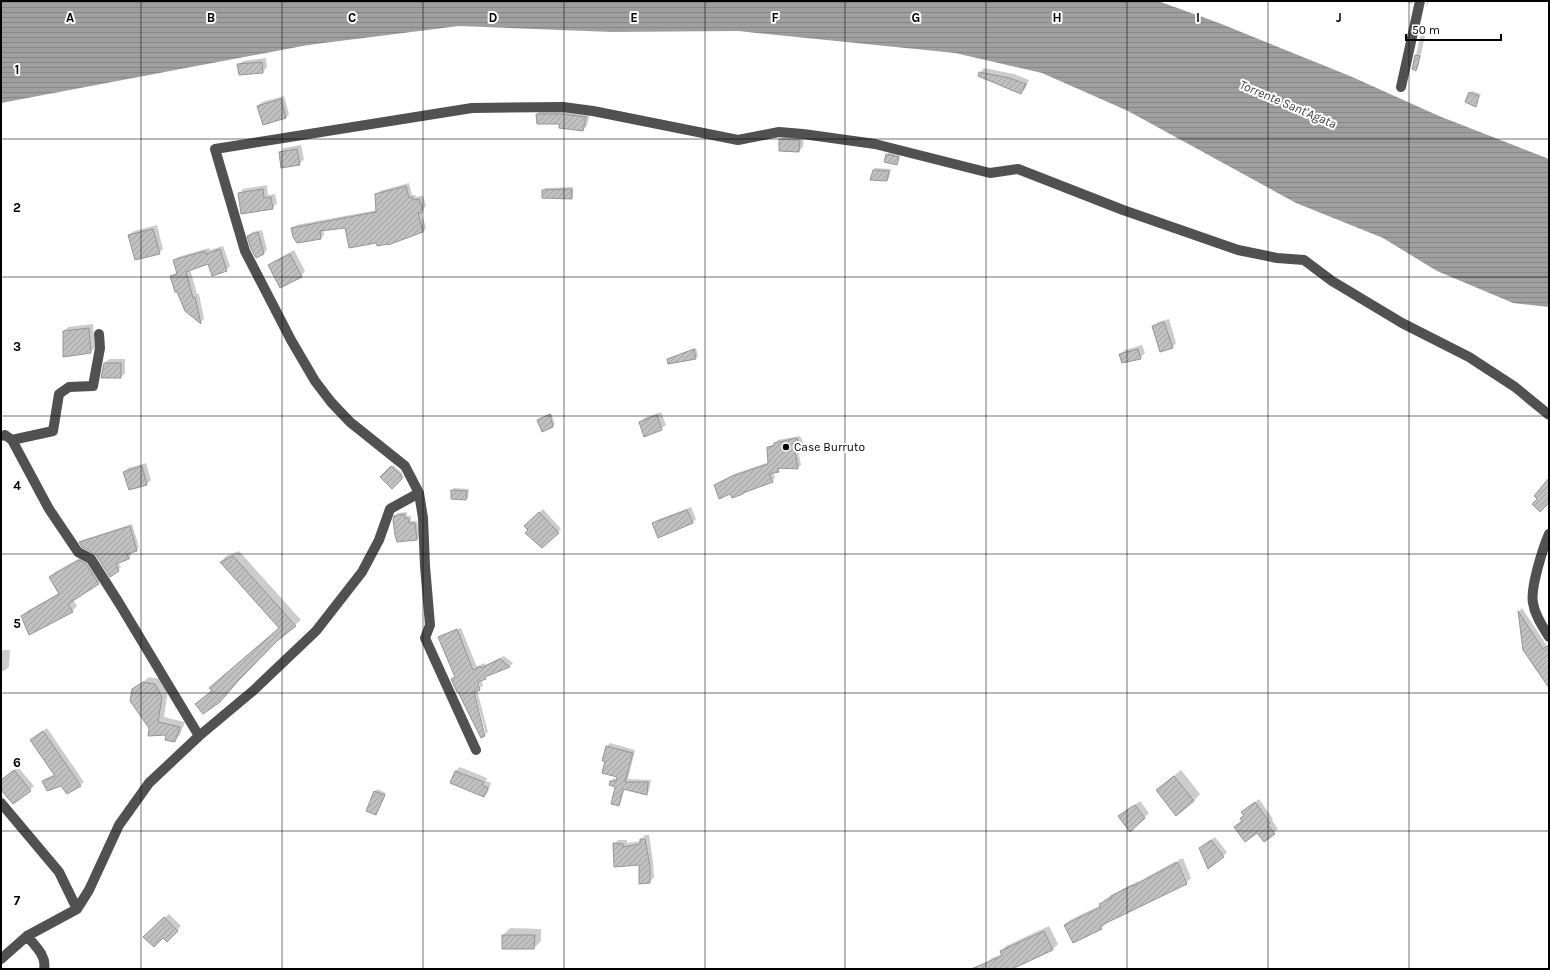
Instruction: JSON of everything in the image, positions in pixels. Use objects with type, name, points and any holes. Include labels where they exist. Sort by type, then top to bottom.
[{"type":"street","points":[[1401,87],[1420,1]]},
{"type":"street","points":[[476,750],[425,638],[430,625],[423,518],[418,493],[404,466],[350,422],[331,402],[315,381],[291,340],[245,251],[216,149],[472,108],[563,107],[593,111],[738,140],[779,132],[803,134],[875,144],[990,173],[1018,169],[1123,210],[1238,250],[1277,258],[1304,260],[1332,281],[1402,323],[1469,357],[1515,387],[1549,415]]},
{"type":"street","points":[[12,440],[53,430],[59,394],[69,387],[93,386],[100,348],[99,334]]},
{"type":"street","points":[[1,436],[5,435],[12,440],[49,509],[78,552],[91,559],[199,736]]},
{"type":"street","points":[[1,959],[27,936],[77,909],[89,890],[119,825],[149,783],[199,736],[254,690],[316,631],[362,572],[379,540],[390,509],[418,493]]},
{"type":"street","points":[[1549,534],[1544,544],[1537,574],[1533,603],[1539,620],[1549,637]]},
{"type":"street","points":[[1,803],[59,872],[77,909]]},
{"type":"street","points":[[27,936],[42,956],[45,964],[44,969]]},
{"type":"water","name":"Torrente Sant'Agata","points":[[1,1],[1158,1],[1219,23],[1350,76],[1439,116],[1549,159],[1549,307],[1513,303],[1437,271],[1383,238],[1296,203],[1128,111],[1042,73],[955,53],[738,31],[612,32],[459,26],[308,45],[1,103]]},
{"type":"building","points":[[1415,55],[1420,56],[1416,71],[1412,69]]},
{"type":"building","points":[[262,62],[263,73],[239,75],[237,64]]},
{"type":"building","points":[[979,72],[1009,78],[1026,84],[1021,94],[978,76]]},
{"type":"building","points":[[1469,92],[1479,96],[1476,107],[1465,102]]},
{"type":"building","points":[[281,99],[286,118],[263,125],[257,106]]},
{"type":"building","points":[[536,114],[563,114],[586,117],[583,131],[559,128],[559,124],[537,124]]},
{"type":"building","points":[[779,139],[800,140],[799,152],[779,151]]},
{"type":"building","points":[[297,149],[300,165],[281,168],[279,152]]},
{"type":"building","points":[[886,154],[899,157],[897,165],[884,162]]},
{"type":"building","points":[[873,170],[889,171],[887,181],[870,180]]},
{"type":"building","points":[[406,186],[409,198],[412,197],[413,200],[419,199],[423,210],[422,213],[418,213],[423,232],[388,245],[377,246],[376,243],[349,248],[345,228],[320,231],[321,239],[297,243],[293,237],[291,228],[376,212],[375,194]]},
{"type":"building","points":[[263,189],[264,198],[271,197],[273,209],[241,214],[238,193]]},
{"type":"building","points":[[572,189],[572,199],[542,198],[542,190]]},
{"type":"building","points":[[153,229],[160,254],[135,260],[128,235]]},
{"type":"building","points":[[258,232],[264,254],[256,258],[251,249],[247,236]]},
{"type":"building","points":[[220,249],[227,271],[212,276],[208,264],[186,272],[193,298],[195,297],[201,324],[185,311],[177,292],[175,292],[170,276],[177,274],[173,260],[205,251],[206,254]]},
{"type":"building","points":[[290,254],[302,277],[280,288],[268,265]]},
{"type":"building","points":[[1164,322],[1173,348],[1160,352],[1152,326]]},
{"type":"building","points":[[89,328],[91,353],[63,357],[63,331]]},
{"type":"building","points":[[694,349],[696,359],[668,364],[667,359]]},
{"type":"building","points":[[1138,349],[1141,359],[1122,363],[1119,354]]},
{"type":"building","points":[[104,363],[121,363],[121,378],[101,378]]},
{"type":"building","points":[[550,414],[553,427],[542,432],[537,420]]},
{"type":"building","points":[[657,415],[662,430],[644,437],[639,422]]},
{"type":"building","points":[[797,438],[803,450],[795,451],[798,469],[777,468],[779,472],[769,474],[773,482],[732,498],[730,494],[719,499],[714,485],[730,477],[768,464],[767,447],[774,446],[774,443]]},
{"type":"building","points":[[142,466],[147,485],[129,490],[123,472]]},
{"type":"building","points":[[391,466],[402,476],[402,479],[392,489],[380,477]]},
{"type":"building","points":[[1549,478],[1549,503],[1540,512],[1532,504],[1537,499],[1534,496]]},
{"type":"building","points":[[451,490],[467,491],[466,500],[451,499]]},
{"type":"building","points":[[687,510],[693,523],[658,538],[652,523]]},
{"type":"building","points":[[539,512],[559,533],[542,548],[525,533],[528,530],[524,526]]},
{"type":"building","points":[[404,514],[405,518],[408,518],[409,523],[415,523],[417,540],[397,542],[393,520],[394,516]]},
{"type":"building","points":[[130,526],[137,551],[127,554],[129,559],[116,564],[119,571],[110,577],[96,555],[82,547],[79,542]]},
{"type":"building","points":[[233,556],[296,626],[277,641],[220,702],[203,714],[195,704],[212,691],[209,688],[279,628],[220,562]]},
{"type":"building","points":[[79,560],[86,564],[99,584],[68,604],[73,612],[29,635],[21,616],[59,594],[49,577]]},
{"type":"building","points":[[1518,611],[1543,649],[1549,645],[1549,688],[1523,650]]},
{"type":"building","points":[[457,629],[473,670],[500,659],[510,667],[485,677],[486,679],[478,682],[480,690],[474,692],[485,736],[481,738],[451,679],[455,677],[438,637]]},
{"type":"building","points":[[143,682],[155,684],[162,697],[158,722],[180,727],[175,742],[165,740],[166,735],[148,736],[149,728],[130,701],[132,689]]},
{"type":"building","points":[[43,731],[81,786],[67,794],[61,786],[47,791],[42,781],[55,776],[30,740]]},
{"type":"building","points":[[606,746],[633,753],[625,782],[648,782],[647,795],[623,789],[619,806],[611,804],[615,787],[609,785],[610,781],[616,781],[617,777],[602,773],[605,761],[602,761]]},
{"type":"building","points":[[14,770],[31,791],[13,804],[1,790],[1,780]]},
{"type":"building","points":[[455,771],[484,782],[482,785],[488,788],[484,797],[450,783]]},
{"type":"building","points":[[1174,776],[1194,801],[1176,816],[1156,790]]},
{"type":"building","points":[[374,791],[385,795],[376,815],[366,811]]},
{"type":"building","points":[[1255,802],[1270,823],[1268,825],[1275,834],[1264,842],[1257,833],[1245,842],[1234,827],[1242,821],[1240,818],[1244,816],[1241,812]]},
{"type":"building","points":[[1135,805],[1145,818],[1130,832],[1118,816]]},
{"type":"building","points":[[640,839],[645,839],[650,866],[650,883],[639,884],[639,865],[614,867],[613,843],[623,844],[623,847],[640,844]]},
{"type":"building","points":[[1211,840],[1224,857],[1208,869],[1199,848]]},
{"type":"building","points":[[1178,862],[1187,884],[1100,926],[1102,929],[1073,943],[1064,925],[1101,907],[1099,904],[1111,898],[1111,896]]},
{"type":"building","points":[[164,917],[178,931],[167,942],[163,938],[154,947],[143,937]]},
{"type":"building","points":[[1044,931],[1053,950],[1012,969],[971,969],[1002,956],[1000,951]]},
{"type":"building","points":[[502,935],[535,935],[534,949],[502,949]]},
{"type":"place","name":"Case Burruto","points":[[786,447]]}]
